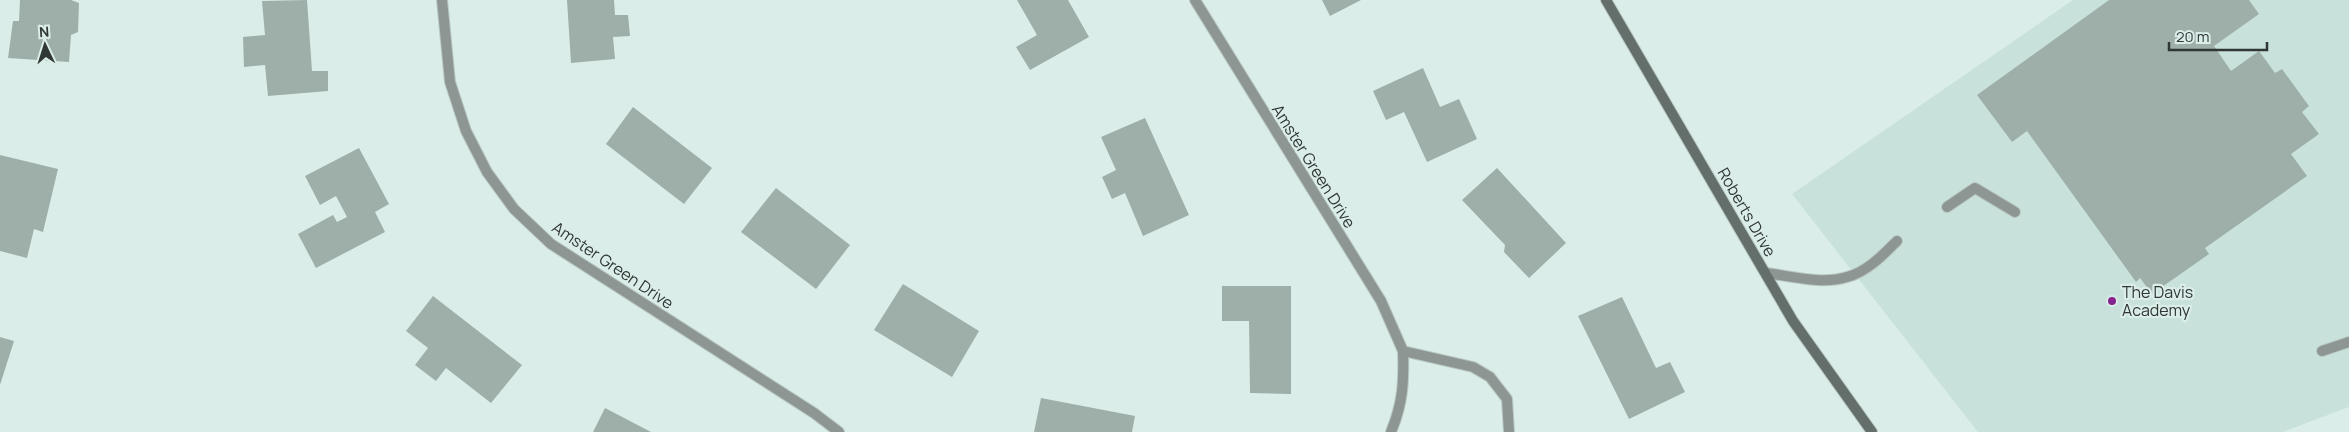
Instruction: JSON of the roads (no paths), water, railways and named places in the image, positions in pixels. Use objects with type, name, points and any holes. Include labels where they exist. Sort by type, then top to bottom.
[{"type":"street","name":"Amster Green Drive","points":[[442,0],[450,82],[466,131],[486,172],[514,209],[551,244],[814,413],[838,432]]},
{"type":"street","name":"Amster Green Drive","points":[[1195,0],[1381,301],[1403,351],[1404,382],[1399,412],[1391,432]]},
{"type":"street","name":"Roberts Drive","points":[[1606,0],[1793,321],[1872,432]]},
{"type":"street","points":[[1947,207],[1975,188],[2015,212]]},
{"type":"street","points":[[1766,273],[1822,280],[1848,277],[1878,259],[1898,241]]},
{"type":"street","points":[[2322,351],[2349,342]]},
{"type":"street","points":[[1403,351],[1473,367],[1490,376],[1507,399],[1509,432]]},
{"type":"place","name":"The Davis Academy","points":[[2112,301]]}]
